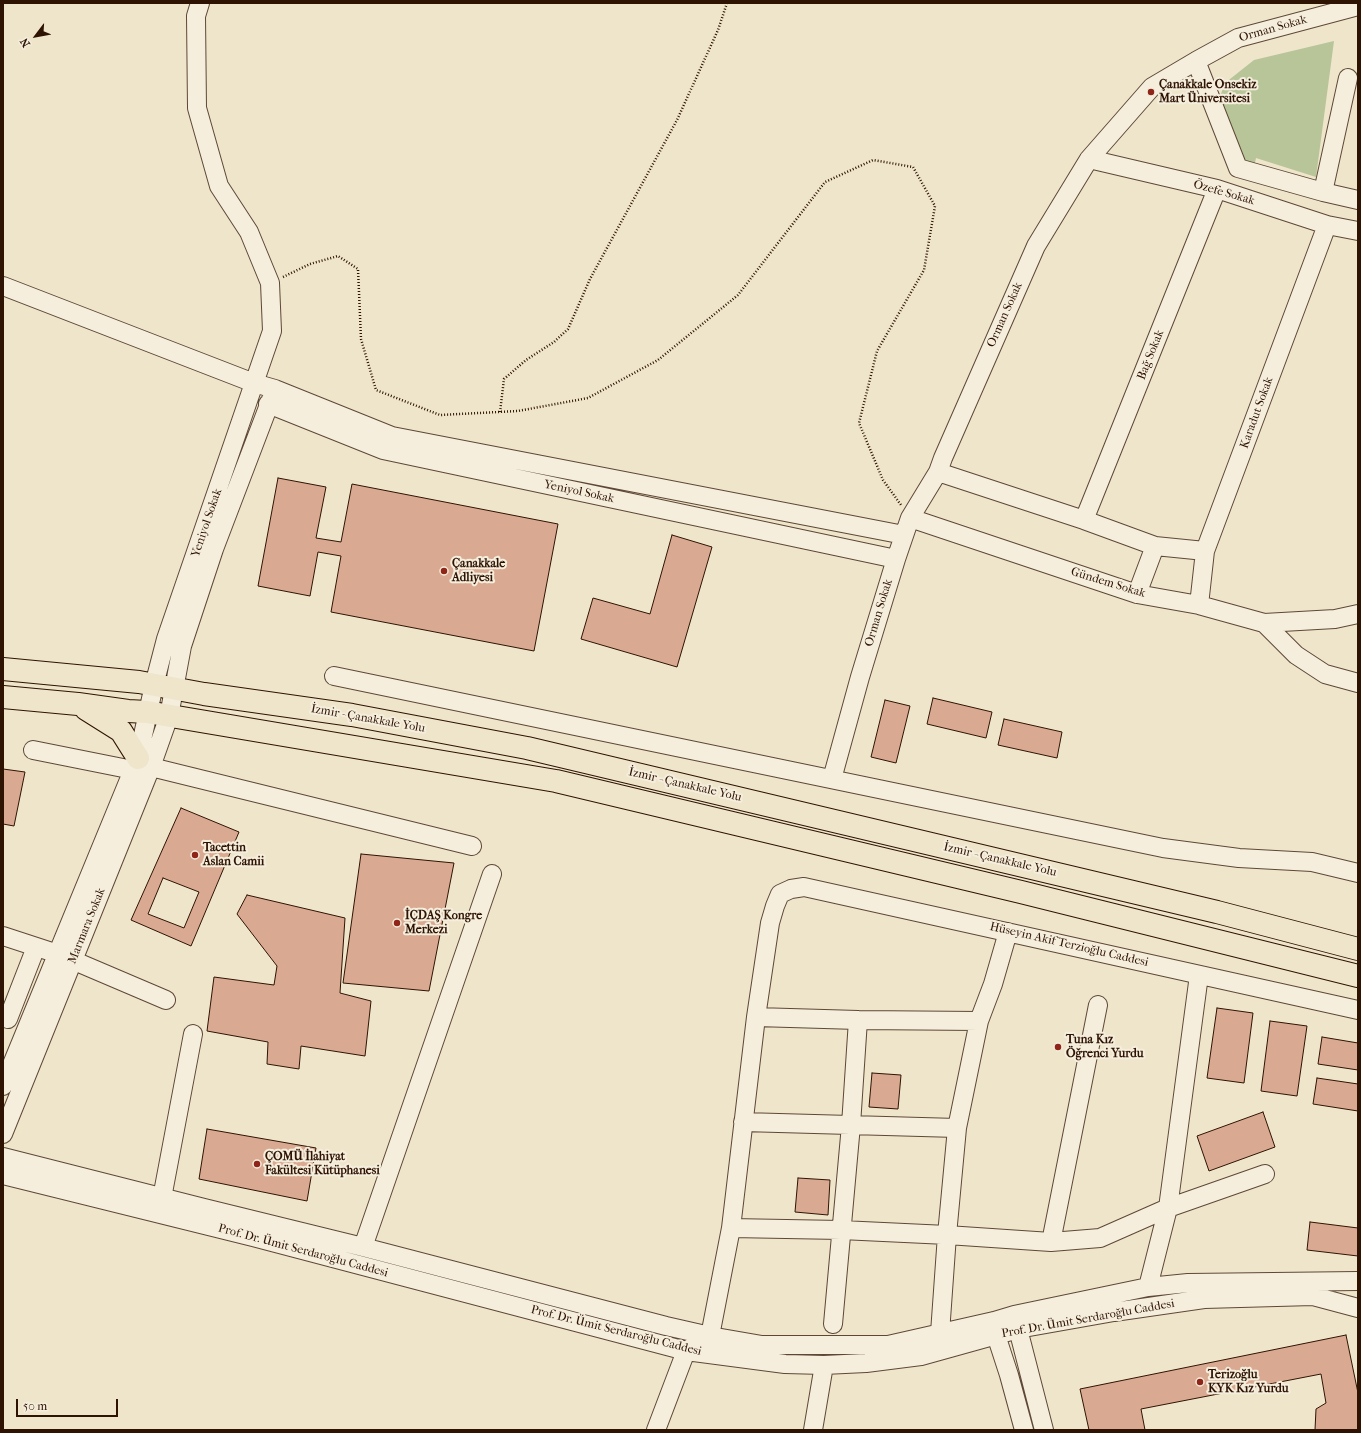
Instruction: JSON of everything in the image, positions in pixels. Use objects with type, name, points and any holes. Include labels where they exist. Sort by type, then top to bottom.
[{"type":"highway","name":"İzmir - Çanakkale Yolu","points":[[3,669],[131,681],[204,694],[352,715],[527,748],[1217,912],[1358,949]]},
{"type":"highway","points":[[3,697],[147,712],[556,781],[1021,892],[1358,976]]},
{"type":"highway","points":[[78,704],[121,732],[140,765]]},
{"type":"street","points":[[3,286],[254,383],[263,361],[272,331],[270,283],[249,232],[219,186],[197,108],[196,16],[200,3]]},
{"type":"street","name":"Orman Sokak","points":[[832,779],[860,677],[910,518],[938,472],[1036,246],[1089,159],[1152,88],[1196,61],[1238,38],[1358,6]]},
{"type":"street","points":[[1196,61],[1238,168],[1323,192],[1358,200]]},
{"type":"street","points":[[1323,192],[1348,78]]},
{"type":"street","name":"Özefe Sokak","points":[[1089,159],[1217,189],[1327,225],[1358,231]]},
{"type":"street","name":"Bağ Sokak","points":[[1084,520],[1217,189]]},
{"type":"street","name":"Karadut Sokak","points":[[1199,605],[1205,551],[1327,225]]},
{"type":"street","name":"Yeniyol Sokak","points":[[169,716],[182,646],[187,607],[254,383],[272,396],[383,450],[896,559]]},
{"type":"street","name":"Yeniyol Sokak","points":[[272,396],[392,436],[904,535]]},
{"type":"street","name":"Yeniyol Sokak","points":[[147,712],[166,639],[187,607],[214,549],[272,396]]},
{"type":"street","points":[[938,472],[1084,520],[1155,546],[1205,551]]},
{"type":"street","name":"Gündem Sokak","points":[[910,518],[1137,594],[1199,605],[1264,623],[1335,619],[1358,614]]},
{"type":"street","points":[[1137,594],[1155,546]]},
{"type":"street","points":[[1264,623],[1296,655],[1325,674],[1358,683]]},
{"type":"street","points":[[334,676],[1163,848],[1239,858],[1312,862],[1358,873]]},
{"type":"street","name":"Marmara Sokak","points":[[140,765],[147,712]]},
{"type":"street","name":"Marmara Sokak","points":[[3,1134],[65,958],[140,765],[169,716]]},
{"type":"street","points":[[34,750],[140,765],[472,846]]},
{"type":"street","points":[[363,1247],[492,874]]},
{"type":"street","name":"Hüseyin Akif Terzioğlu Caddesi","points":[[756,1017],[770,923],[780,894],[791,889],[804,887],[1358,1010]]},
{"type":"street","points":[[940,1334],[947,1234],[957,1128],[979,1021],[993,984],[1008,932]]},
{"type":"street","points":[[3,936],[65,958],[166,1000]]},
{"type":"street","points":[[28,1024],[6,1019],[36,947]]},
{"type":"street","name":"Marmara Sokak","points":[[3,1086],[28,1024],[65,958]]},
{"type":"street","points":[[1148,1287],[1168,1208],[1199,975]]},
{"type":"street","points":[[1051,1242],[1098,1005]]},
{"type":"street","points":[[656,1430],[686,1350],[710,1336],[731,1228],[756,1017],[979,1021]]},
{"type":"street","points":[[833,1324],[851,1125],[858,1020]]},
{"type":"street","points":[[162,1198],[193,1034]]},
{"type":"street","points":[[743,1122],[957,1128]]},
{"type":"street","name":"Prof. Dr. Ümit Serdaroğlu Caddesi","points":[[3,1157],[710,1336],[762,1345],[888,1345],[940,1334],[1014,1315],[1148,1287],[1188,1283],[1358,1281]]},
{"type":"street","points":[[731,1228],[947,1234],[1051,1242],[1100,1238],[1168,1208],[1265,1174]]},
{"type":"street","name":"Prof. Dr. Ümit Serdaroğlu Caddesi","points":[[3,1175],[253,1237],[686,1350],[785,1364],[824,1365],[866,1363],[921,1356],[1018,1329],[1114,1312],[1204,1299],[1314,1296],[1358,1308]]},
{"type":"street","points":[[1018,1329],[1044,1430]]},
{"type":"street","points":[[996,1335],[1024,1430]]},
{"type":"street","points":[[813,1430],[824,1365]]},
{"type":"path","points":[[500,412],[504,379],[526,360],[554,342],[568,329],[590,279],[678,120],[718,30],[727,3]]},
{"type":"path","points":[[270,283],[310,264],[338,256],[358,268],[361,339],[376,390],[440,415],[518,411],[588,398],[658,360],[738,295],[825,182],[874,160],[913,167],[935,206],[924,270],[877,351],[859,422],[883,480],[910,518]]},
{"type":"green space","points":[[1334,41],[1316,177],[1256,158],[1254,167],[1243,164],[1218,102],[1225,83],[1254,60]]},
{"type":"building","name":"Çanakkale Adliyesi","points":[[278,478],[326,487],[316,538],[341,542],[352,484],[558,524],[534,651],[331,612],[341,556],[318,552],[310,596],[258,586]]},
{"type":"building","points":[[672,535],[712,547],[677,667],[581,639],[593,598],[650,614]]},
{"type":"building","points":[[933,698],[992,712],[986,738],[927,724]]},
{"type":"building","points":[[885,700],[910,706],[896,763],[871,757]]},
{"type":"building","points":[[1004,719],[1062,732],[1057,758],[998,745]]},
{"type":"building","points":[[3,769],[25,772],[14,826],[3,824]]},
{"type":"building","name":"Tacettin Aslan Camii","points":[[181,808],[239,832],[191,946],[131,920]],"holes":[[[163,878],[199,892],[184,928],[148,914]]]},
{"type":"building","name":"İÇDAŞ Kongre Merkezi","points":[[361,854],[454,863],[429,991],[343,983]]},
{"type":"building","points":[[247,895],[345,918],[340,993],[371,1001],[365,1056],[301,1046],[299,1069],[267,1064],[268,1042],[207,1031],[214,977],[274,985],[277,966],[237,914]]},
{"type":"building","points":[[1217,1008],[1253,1013],[1244,1083],[1207,1078]]},
{"type":"building","points":[[1270,1021],[1307,1026],[1297,1096],[1261,1091]]},
{"type":"building","points":[[1322,1037],[1358,1043],[1358,1070],[1318,1064]]},
{"type":"building","points":[[872,1073],[901,1075],[898,1109],[869,1107]]},
{"type":"building","points":[[1317,1078],[1358,1084],[1358,1111],[1313,1104]]},
{"type":"building","points":[[1263,1112],[1275,1147],[1209,1171],[1197,1136]]},
{"type":"building","name":"ÇOMÜ İlahiyat Fakültesi Kütüphanesi","points":[[207,1129],[316,1148],[307,1201],[199,1179]]},
{"type":"building","points":[[798,1178],[830,1180],[828,1215],[795,1212]]},
{"type":"building","points":[[1310,1222],[1358,1228],[1358,1256],[1307,1250]]},
{"type":"building","name":"Terizoğlu KYK Kız Yurdu","points":[[1346,1335],[1358,1393],[1358,1430],[1315,1430],[1316,1409],[1326,1403],[1321,1374],[1141,1409],[1145,1430],[1089,1430],[1080,1389]]},
{"type":"place","name":"Çanakkale Onsekiz Mart Üniversitesi","points":[[1151,92]]},
{"type":"place","name":"Çanakkale Adliyesi","points":[[444,571]]},
{"type":"place","name":"Tacettin Aslan Camii","points":[[195,855]]},
{"type":"place","name":"İÇDAŞ Kongre Merkezi","points":[[397,923]]},
{"type":"place","name":"Tuna Kız Öğrenci Yurdu","points":[[1058,1047]]},
{"type":"place","name":"ÇOMÜ İlahiyat Fakültesi Kütüphanesi","points":[[257,1164]]},
{"type":"place","name":"Terizoğlu KYK Kız Yurdu","points":[[1200,1382]]}]
